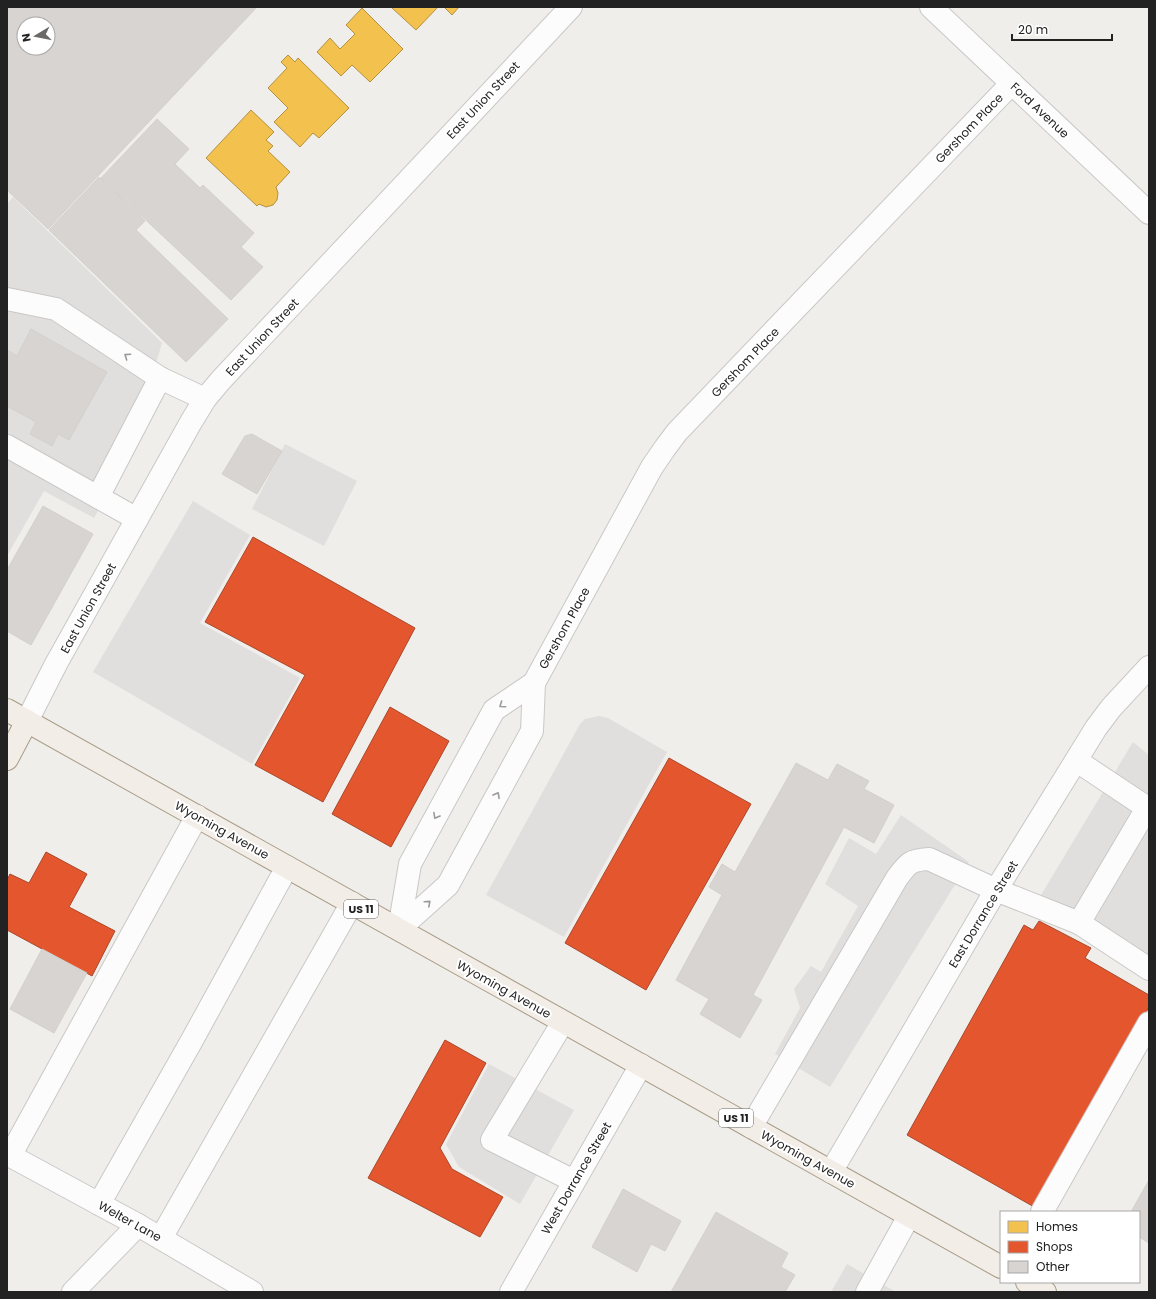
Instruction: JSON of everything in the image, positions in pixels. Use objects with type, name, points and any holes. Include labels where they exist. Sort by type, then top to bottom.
[{"type":"main road","name":"Wyoming Avenue","points":[[7,710],[1000,1266]]},
{"type":"main road","points":[[7,759],[27,721]]},
{"type":"main road","points":[[1030,1283],[1045,1292]]},
{"type":"street","name":"East Union Street","points":[[27,721],[60,657],[205,399],[232,368],[571,7]]},
{"type":"street","name":"Ford Avenue","points":[[931,7],[1149,212]]},
{"type":"street","name":"Gershom Place","points":[[399,929],[448,885],[532,731],[534,683],[652,467],[664,448],[677,432],[1012,84]]},
{"type":"street","points":[[7,299],[56,309],[160,378],[205,399]]},
{"type":"street","points":[[98,497],[160,378]]},
{"type":"street","points":[[8,449],[137,519]]},
{"type":"street","name":"East Dorrance Street","points":[[831,1172],[996,890],[1096,728],[1111,708],[1149,667]]},
{"type":"street","name":"Gershom Place","points":[[399,929],[410,864],[494,710],[534,683]]},
{"type":"street","points":[[1076,760],[1148,808],[1079,923]]},
{"type":"street","points":[[9,1155],[15,1130],[197,816]]},
{"type":"street","points":[[751,1127],[893,885],[908,864],[929,859],[996,890],[1079,923],[1149,968]]},
{"type":"street","points":[[98,1204],[191,1042],[287,867]]},
{"type":"street","points":[[161,1238],[352,903]]},
{"type":"street","points":[[563,1022],[492,1140],[574,1181]]},
{"type":"street","points":[[1043,1211],[1149,1023]]},
{"type":"street","name":"West Dorrance Street","points":[[511,1292],[641,1065]]},
{"type":"street","name":"Welter Lane","points":[[9,1155],[138,1225],[252,1292]]},
{"type":"street","points":[[867,1292],[909,1216]]},
{"type":"street","points":[[73,1292],[138,1225]]},
{"type":"shaded area","points":[[13,197],[162,343],[155,367],[171,378],[94,518],[44,491],[7,556],[7,204]]},
{"type":"shaded area","points":[[285,444],[357,481],[324,546],[252,509]]},
{"type":"shaded area","points":[[193,501],[250,535],[200,623],[300,678],[252,764],[93,672]]},
{"type":"shaded area","points":[[599,716],[608,718],[667,752],[564,937],[486,895],[580,724],[585,719]]},
{"type":"shaded area","points":[[1133,742],[1149,755],[1149,975],[1032,910]]},
{"type":"shaded area","points":[[901,815],[969,862],[830,1087],[775,1054],[800,1008],[794,989],[811,966],[821,972],[858,906],[825,884],[849,838],[876,854]]},
{"type":"shaded area","points":[[489,1064],[574,1110],[520,1204],[459,1167],[446,1144]]},
{"type":"shaded area","points":[[847,1264],[896,1292],[831,1292]]},
{"type":"building: Homes","points":[[391,7],[438,7],[416,30]]},
{"type":"building: Homes","points":[[444,7],[459,7],[452,15]]},
{"type":"building: Homes","points":[[362,8],[403,49],[370,82],[352,65],[341,76],[317,52],[330,38],[340,49],[355,34],[346,25]]},
{"type":"building: Homes","points":[[288,55],[295,62],[298,58],[349,108],[319,138],[313,133],[300,147],[274,122],[288,108],[268,88],[287,68],[281,62]]},
{"type":"building: Homes","points":[[251,110],[274,132],[266,140],[273,146],[268,151],[290,172],[276,187],[278,193],[277,200],[273,205],[266,207],[259,204],[257,206],[206,158]]},
{"type":"building: Shops","points":[[253,537],[415,628],[323,802],[255,765],[305,675],[205,622]]},
{"type":"building: Shops","points":[[390,707],[449,741],[391,847],[332,814]]},
{"type":"building: Shops","points":[[669,758],[751,804],[646,990],[565,943]]},
{"type":"building: Shops","points":[[46,852],[87,874],[69,907],[115,931],[92,976],[7,930],[7,880],[10,874],[29,883]]},
{"type":"building: Shops","points":[[1039,921],[1091,948],[1085,958],[1149,995],[1149,1007],[1036,1208],[907,1135],[1024,925],[1033,930]]},
{"type":"building: Shops","points":[[445,1040],[486,1063],[440,1148],[452,1169],[503,1197],[480,1237],[368,1178]]},
{"type":"building: Other","points":[[7,7],[257,7],[48,229],[7,190]]},
{"type":"building: Other","points":[[157,119],[189,149],[175,164],[200,188],[203,185],[254,233],[241,247],[263,267],[231,300],[101,178]]},
{"type":"building: Other","points":[[99,177],[145,221],[136,230],[228,319],[186,362],[49,230]]},
{"type":"building: Other","points":[[31,329],[107,372],[69,440],[58,434],[52,446],[30,434],[36,422],[7,406],[7,350],[17,356]]},
{"type":"building: Other","points":[[252,434],[282,451],[257,494],[222,474],[245,436]]},
{"type":"building: Other","points":[[43,506],[93,534],[31,645],[7,631],[7,570]]},
{"type":"building: Other","points":[[796,763],[828,780],[837,764],[869,781],[864,789],[894,805],[874,843],[844,827],[753,995],[762,1000],[740,1038],[700,1014],[709,999],[676,980],[722,895],[709,887],[722,864],[735,872]]},
{"type":"building: Other","points":[[42,949],[87,973],[54,1033],[10,1009]]},
{"type":"building: Other","points":[[1149,1180],[1149,1243],[1140,1238],[1140,1211],[1132,1211]]},
{"type":"building: Other","points":[[623,1189],[681,1221],[665,1251],[651,1244],[637,1272],[592,1247]]},
{"type":"building: Other","points":[[716,1212],[788,1253],[781,1267],[795,1275],[785,1292],[671,1292]]}]
